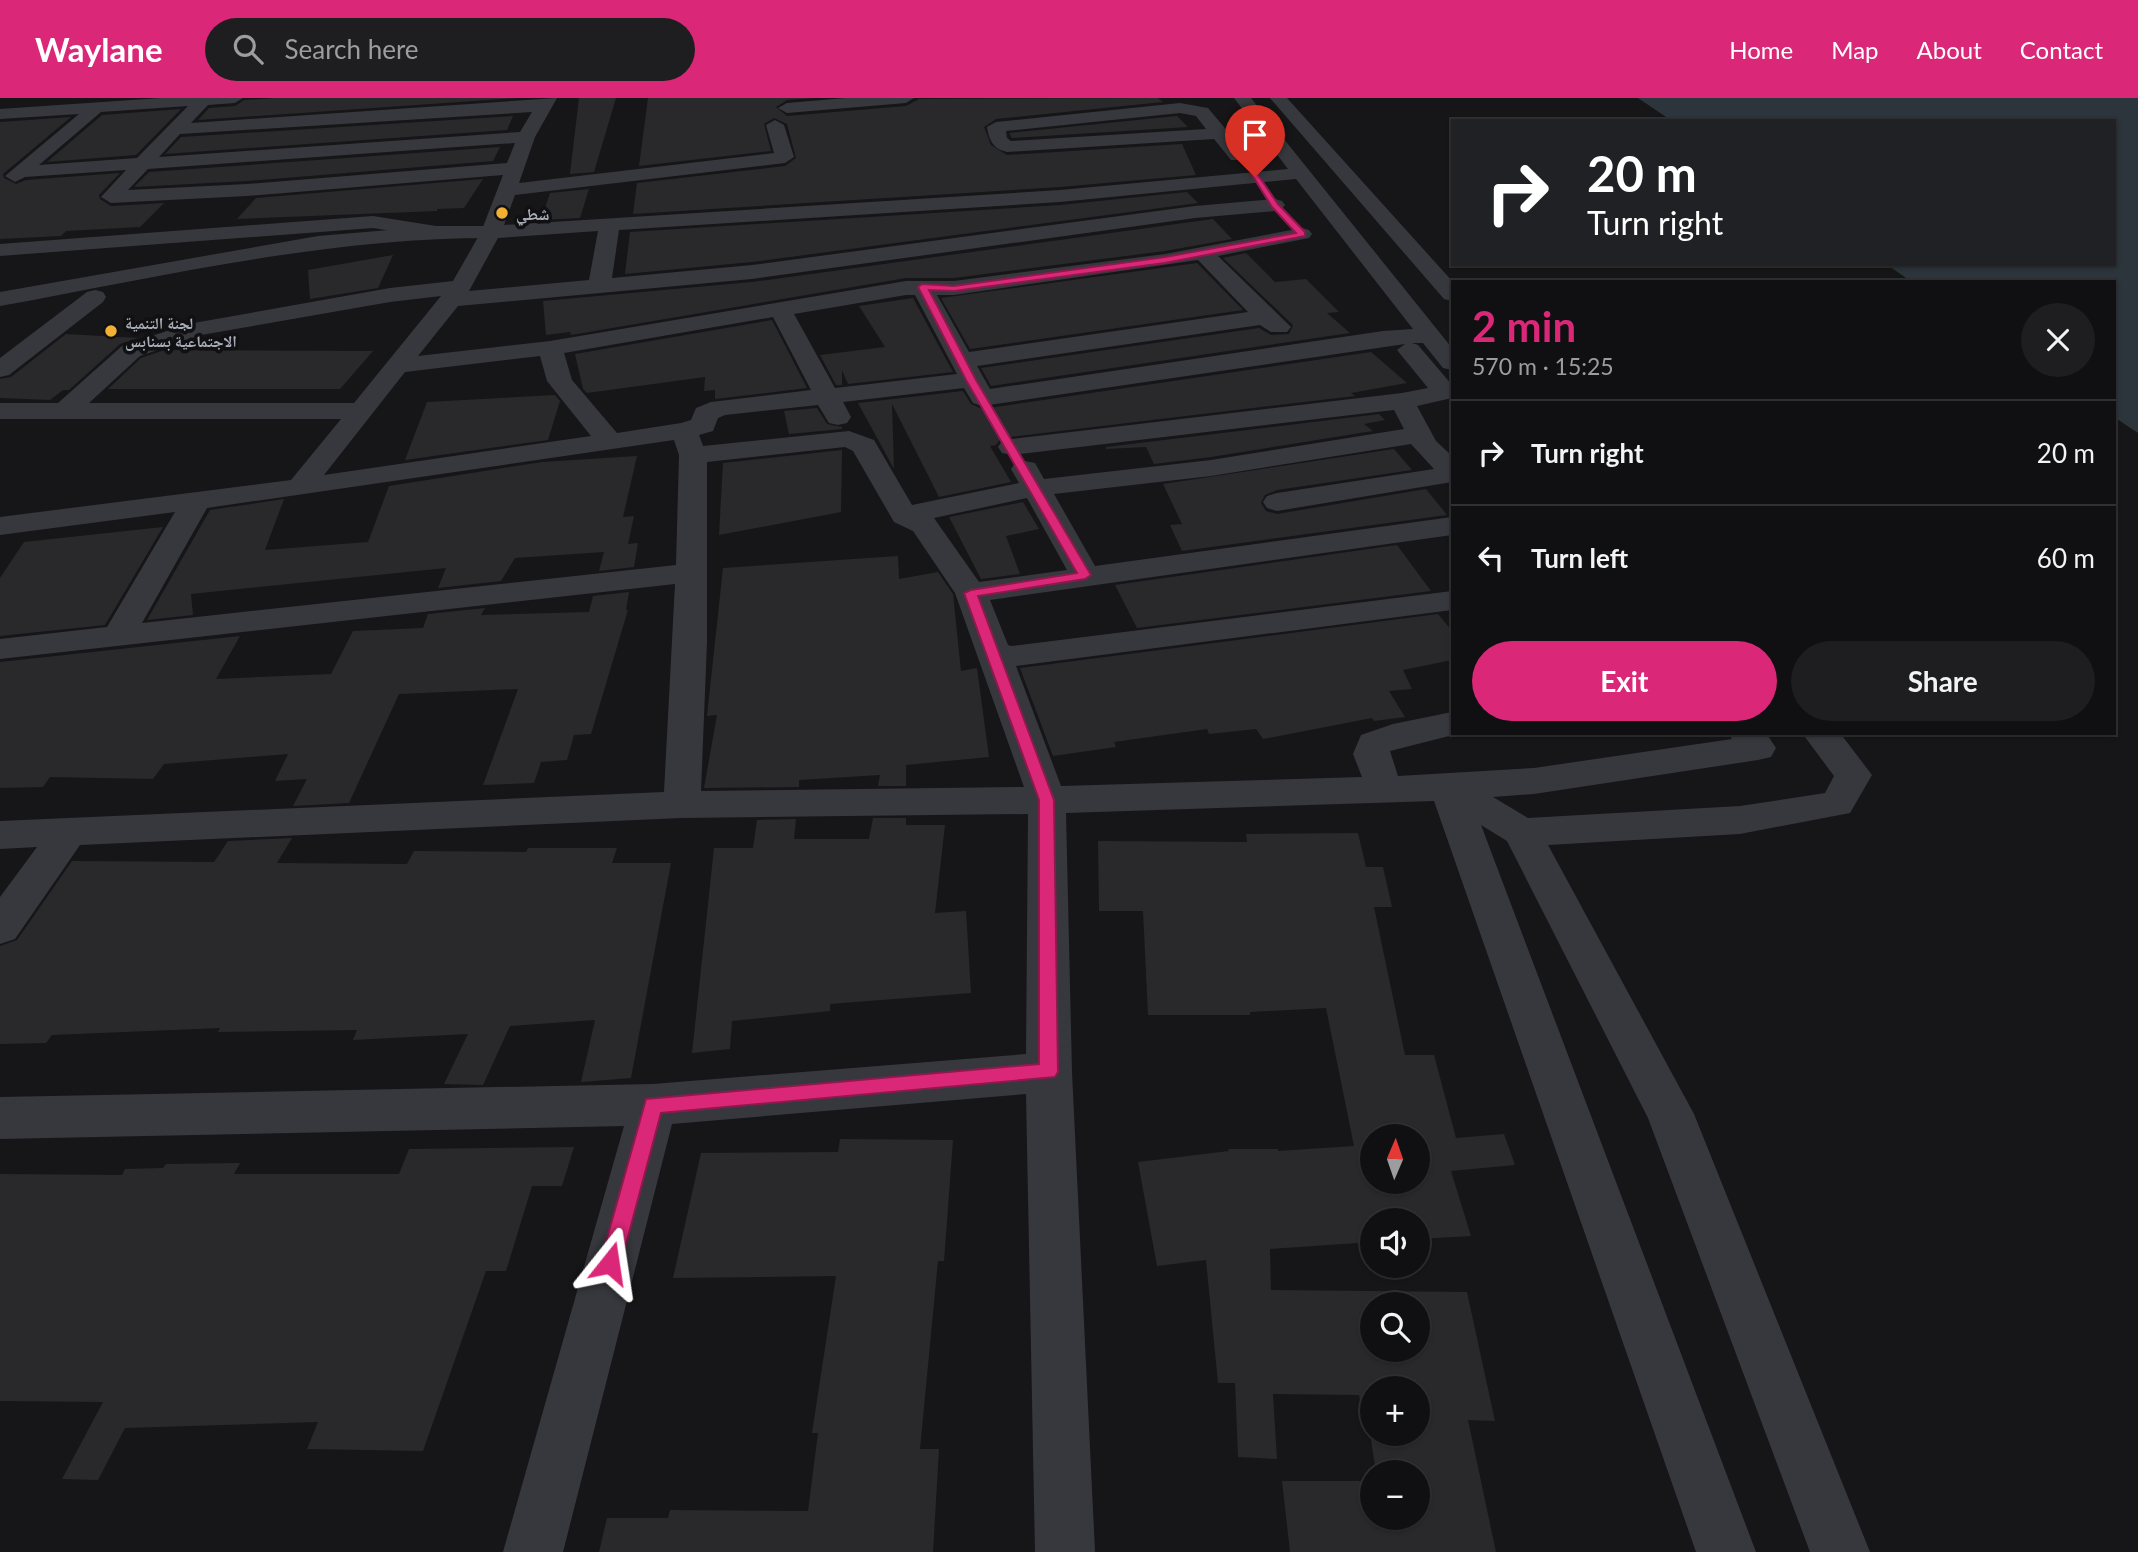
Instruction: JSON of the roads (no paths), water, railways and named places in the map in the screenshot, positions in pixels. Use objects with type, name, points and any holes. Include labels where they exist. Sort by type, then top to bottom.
[{"type":"street","points":[[0,99],[6,98]]},
{"type":"street","points":[[0,114],[235,98]]},
{"type":"street","points":[[218,232],[247,190],[308,121],[323,98]]},
{"type":"street","points":[[787,108],[906,98]]},
{"type":"street","points":[[1023,107],[1125,98],[1202,112],[1221,132],[1275,205],[1302,234]]},
{"type":"street","points":[[1242,98],[1451,362]]},
{"type":"street","points":[[1278,98],[1451,292]]},
{"type":"street","points":[[204,99],[179,129],[111,197],[247,190],[514,168]]},
{"type":"street","points":[[179,129],[547,102]]},
{"type":"street","points":[[300,487],[456,294],[491,232],[526,137],[547,102]]},
{"type":"street","points":[[0,187],[22,172],[96,108]]},
{"type":"street","points":[[1180,108],[996,127],[996,130],[998,140],[1007,147],[1221,132]]},
{"type":"street","points":[[382,179],[421,112]]},
{"type":"street","points":[[505,190],[785,157],[775,125]]},
{"type":"street","points":[[22,172],[278,152],[526,137]]},
{"type":"street","points":[[12,152],[47,150]]},
{"type":"street","points":[[1211,158],[1238,156]]},
{"type":"street","points":[[0,299],[318,242],[436,232],[491,232],[1060,196],[1302,173]]},
{"type":"street","points":[[65,411],[131,351],[196,329],[390,295],[598,288],[752,272],[1195,212],[1275,205]]},
{"type":"street","points":[[0,250],[373,222],[436,232]]},
{"type":"street","points":[[598,288],[610,224]]},
{"type":"street","points":[[397,366],[550,348],[922,287],[954,288],[1203,253],[1302,234],[1348,231]]},
{"type":"street","points":[[0,315],[436,232]]},
{"type":"street","points":[[1203,253],[1265,317],[1313,350]]},
{"type":"street","points":[[922,287],[1085,575]]},
{"type":"street","points":[[0,370],[95,297]]},
{"type":"street","points":[[781,311],[849,439]]},
{"type":"street","points":[[987,405],[1265,317]]},
{"type":"street","points":[[987,405],[1313,350],[1398,337],[1431,335]]},
{"type":"street","points":[[682,805],[691,573],[689,443],[704,425],[705,414],[720,408],[828,397],[987,405],[1402,401],[1445,391],[1398,337]]},
{"type":"street","points":[[550,348],[560,382],[610,442]]},
{"type":"street","points":[[1402,401],[1425,445],[1451,472]]},
{"type":"street","points":[[0,411],[361,411]]},
{"type":"street","points":[[904,516],[1036,488],[1211,468],[1419,435]]},
{"type":"street","points":[[4,538],[31,522],[300,487],[610,442],[849,439],[864,446],[904,516],[924,525],[971,593],[995,653],[1046,800],[1049,1072],[1065,1552]]},
{"type":"street","points":[[1277,502],[1451,473]]},
{"type":"street","points":[[118,636],[196,501]]},
{"type":"street","points":[[971,593],[1451,526]]},
{"type":"street","points":[[0,649],[691,573]]},
{"type":"street","points":[[995,653],[1011,656],[1451,601]]},
{"type":"street","points":[[1385,789],[1371,754],[1374,744],[1393,736],[1451,724]]},
{"type":"street","points":[[0,835],[682,805],[1046,800],[1448,787],[1534,781],[1758,748],[1748,735]]},
{"type":"street","points":[[1522,832],[1740,820],[1837,804],[1853,775],[1821,735]]},
{"type":"street","points":[[1448,787],[1522,832],[1670,1114],[1839,1552]]},
{"type":"street","points":[[1448,787],[1726,1552]]},
{"type":"street","points":[[0,928],[69,832]]},
{"type":"street","points":[[0,1118],[653,1105],[1049,1072]]},
{"type":"street","points":[[533,1552],[653,1105]]},
{"type":"place","name":"شطي","points":[[502,213]]},
{"type":"place","name":"لجنة التنمية الاجتماعية بسنابس","points":[[111,331]]}]
